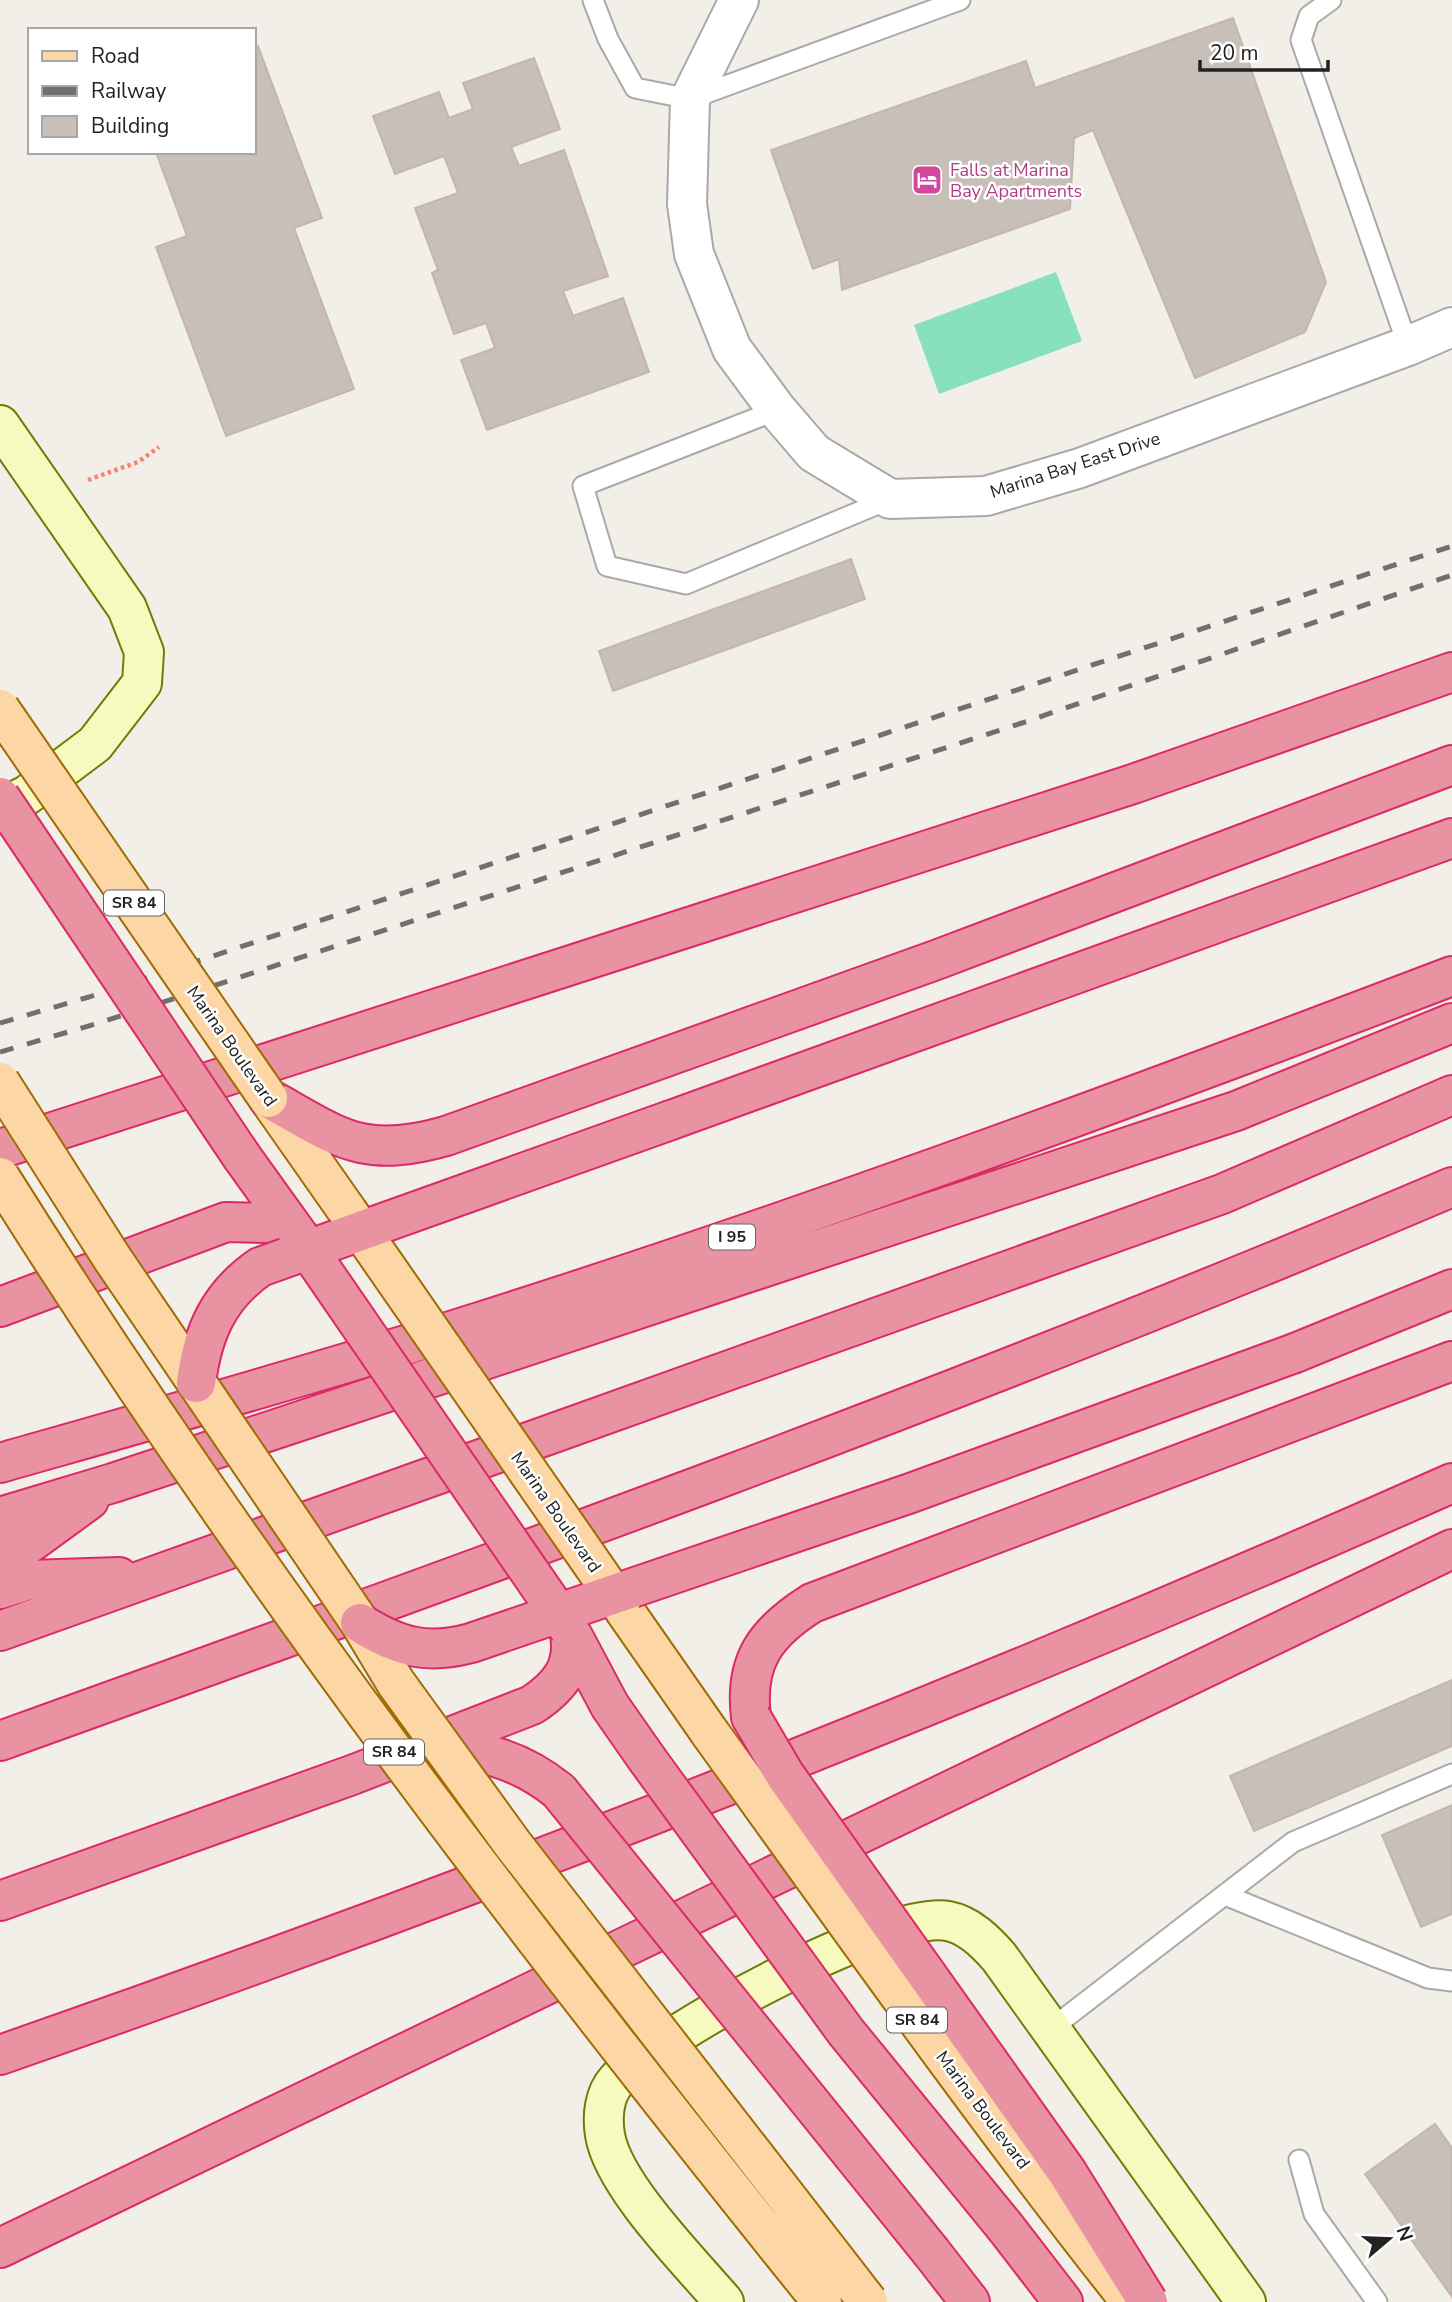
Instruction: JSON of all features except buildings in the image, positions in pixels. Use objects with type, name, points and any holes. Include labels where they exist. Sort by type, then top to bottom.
[{"type":"highway","points":[[0,1149],[1133,784],[1452,672]]},
{"type":"highway","points":[[268,1098],[330,1132],[365,1146],[404,1147],[446,1136],[923,964],[1452,765]]},
{"type":"highway","points":[[0,797],[242,1157],[569,1629],[610,1706],[647,1759],[846,2032],[1063,2302]]},
{"type":"highway","points":[[196,1383],[203,1341],[218,1308],[240,1280],[272,1261],[1336,882],[1452,838]]},
{"type":"highway","name":"I 95","points":[[0,1463],[426,1339],[623,1275],[1069,1119],[1452,976]]},
{"type":"highway","points":[[0,1517],[113,1483],[1236,1111],[1452,1023]]},
{"type":"highway","points":[[0,1631],[1222,1194],[1452,1095]]},
{"type":"highway","points":[[0,1741],[596,1525],[1179,1301],[1452,1187]]},
{"type":"highway","points":[[0,1307],[226,1222],[270,1223],[298,1235]]},
{"type":"highway","points":[[360,1623],[378,1634],[433,1651],[471,1643],[1033,1450],[1295,1353],[1452,1289]]},
{"type":"highway","points":[[1148,2302],[1067,2172],[785,1775],[751,1717],[750,1682],[762,1647],[776,1630],[812,1603],[1452,1361]]},
{"type":"highway","points":[[0,1552],[30,1543],[113,1483]]},
{"type":"highway","points":[[0,2055],[386,1918],[648,1817],[1021,1667],[1452,1483]]},
{"type":"highway","points":[[0,2248],[1452,1549]]},
{"type":"highway","points":[[0,1589],[29,1580],[153,1576]]},
{"type":"highway","points":[[0,1901],[352,1774],[516,1711],[545,1696],[566,1675],[573,1648],[569,1629]]},
{"type":"highway","points":[[407,1752],[460,1750],[499,1757],[540,1776],[559,1791],[970,2302]]},
{"type":"main road","points":[[0,425],[127,608],[144,652],[142,683],[95,744],[27,795],[0,808]]},
{"type":"main road","name":"Marina Boulevard","points":[[0,709],[710,1733],[937,2049],[1130,2302]]},
{"type":"main road","points":[[0,1082],[196,1383],[360,1623],[396,1684],[512,1843],[868,2302]]},
{"type":"main road","name":"SR 84","points":[[0,1177],[149,1404],[331,1667],[583,2004],[822,2302]]},
{"type":"main road","points":[[724,2302],[635,2196],[616,2167],[605,2136],[604,2105],[615,2081],[638,2062],[758,1987],[877,1935],[933,1921],[960,1926],[988,1944],[1052,2028],[1246,2302]]},
{"type":"street","points":[[739,0],[690,99],[687,204],[694,254],[732,349],[776,410],[814,453],[890,499]]},
{"type":"street","name":"Marina Bay East Drive","points":[[890,499],[986,496],[1080,468],[1408,346],[1452,327]]},
{"type":"lane","points":[[593,0],[608,40],[635,88],[690,99],[960,0]]},
{"type":"lane","points":[[1331,0],[1310,16],[1301,40],[1408,346]]},
{"type":"lane","points":[[776,410],[583,486],[607,566],[686,584],[890,499]]},
{"type":"lane","points":[[1052,2028],[1293,1842],[1452,1774]]},
{"type":"lane","points":[[1225,1895],[1428,1978],[1452,1981]]},
{"type":"lane","points":[[1299,2160],[1314,2214],[1377,2302]]},
{"type":"path","points":[[48,495],[138,462],[159,446]]},
{"type":"green space","points":[[1056,272],[1082,341],[939,394],[914,325]]},
{"type":"railway","points":[[0,1023],[89,997],[1452,546]]},
{"type":"railway","points":[[0,1052],[102,1022],[1022,723],[1452,575]]},
{"type":"place","name":"Falls at Marina Bay Apartments","points":[[927,180]]}]
